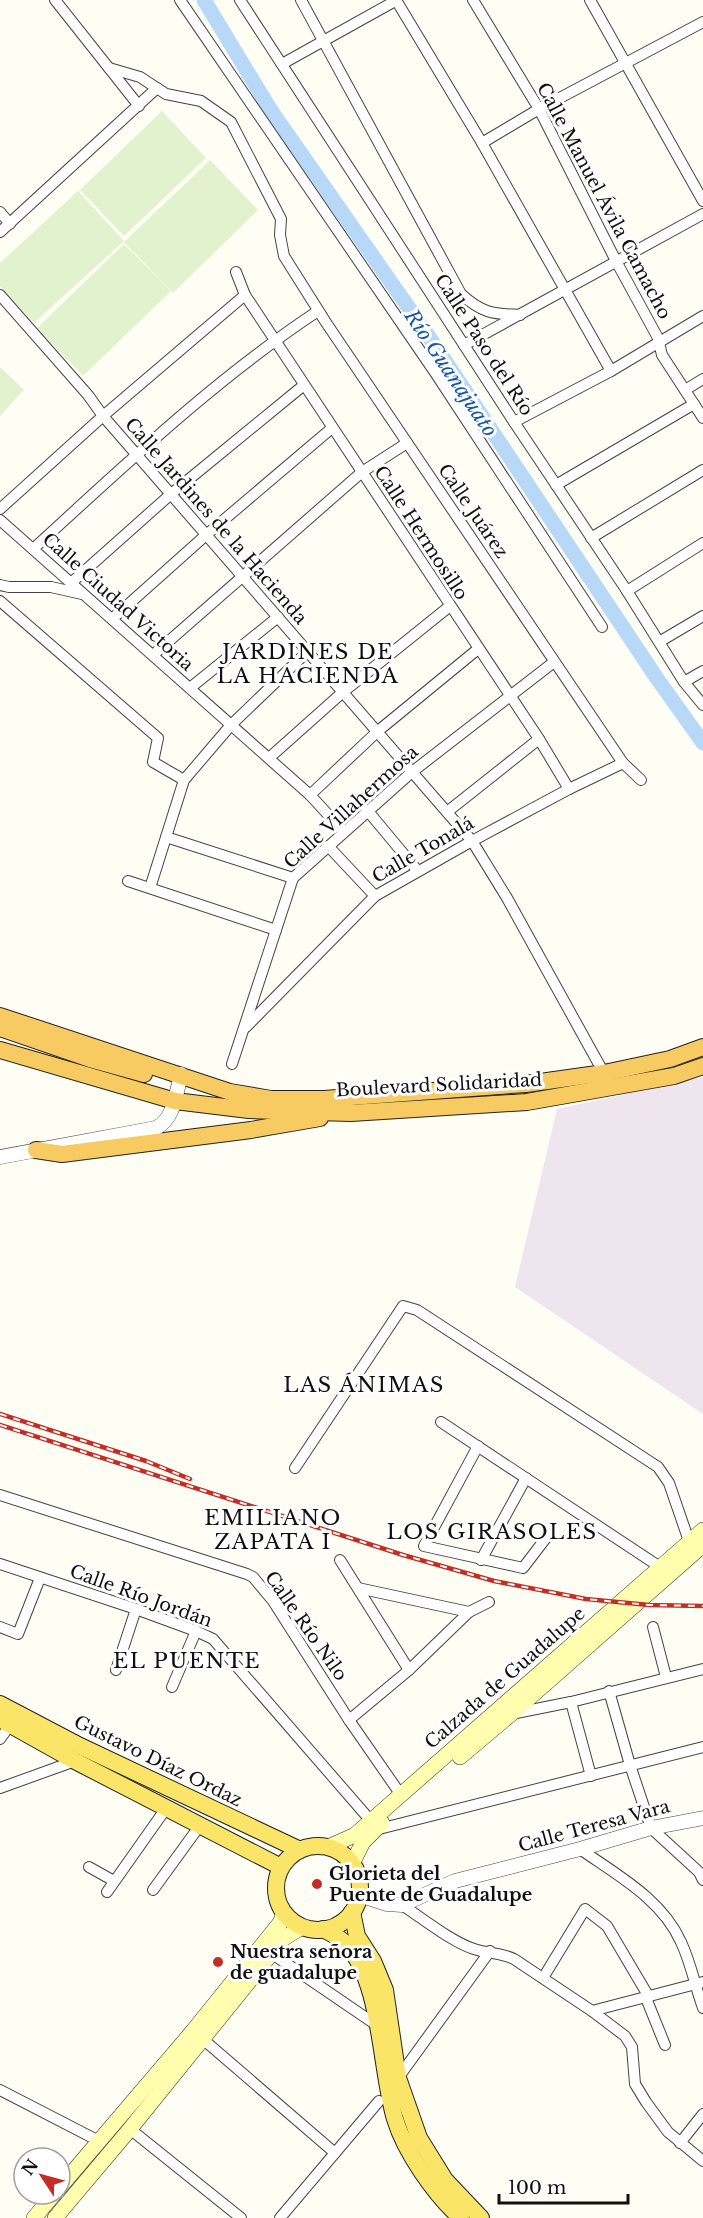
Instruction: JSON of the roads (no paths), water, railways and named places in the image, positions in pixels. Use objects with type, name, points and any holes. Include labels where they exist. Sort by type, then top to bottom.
[{"type":"highway","name":"Boulevard Solidaridad","points":[[0,1016],[230,1092],[271,1099],[299,1100],[518,1084],[674,1076],[703,1066]]},
{"type":"highway","points":[[0,1028],[90,1059],[151,1076],[181,1074]]},
{"type":"highway","name":"Boulevard Solidaridad","points":[[0,1050],[175,1101],[249,1110],[351,1113],[527,1102],[606,1081],[703,1047]]},
{"type":"highway","points":[[36,1150],[62,1154],[251,1130],[351,1113]]},
{"type":"main road","name":"Calzada de Guadalupe","points":[[328,1847],[373,1826],[511,1714],[695,1546],[703,1530]]},
{"type":"main road","name":"Calzada de Guadalupe","points":[[352,1864],[373,1826],[401,1794],[660,1567],[695,1546]]},
{"type":"main road","name":"Gustavo Díaz Ordaz","points":[[0,1704],[80,1746],[300,1850]]},
{"type":"main road","name":"Gustavo Díaz Ordaz","points":[[5,1722],[75,1761],[281,1866]]},
{"type":"main road","points":[[72,2173],[290,1932],[302,1927],[323,1929],[344,1920],[352,1912],[359,1895],[360,1884],[352,1864],[342,1853],[328,1847],[314,1846],[300,1850],[281,1866],[277,1878],[278,1902],[284,1913],[302,1927]]},
{"type":"main road","points":[[352,1912],[357,1936],[373,1961],[385,1990],[398,2078],[410,2117],[430,2158],[445,2180],[481,2218]]},
{"type":"main road","points":[[55,2218],[130,2129],[280,1923],[284,1913]]},
{"type":"main road","points":[[323,1929],[346,1945],[361,1967],[372,1994],[388,2092],[396,2122],[418,2164],[452,2215]]},
{"type":"main road","points":[[34,2218],[44,2206]]},
{"type":"street","points":[[55,0],[139,106]]},
{"type":"street","points":[[180,0],[423,356],[602,627]]},
{"type":"street","name":"Calle Paso del Río","points":[[240,0],[514,422],[627,591],[684,682],[703,705]]},
{"type":"street","points":[[301,0],[321,41],[461,294],[476,307],[488,313],[520,315]]},
{"type":"street","points":[[282,64],[396,0],[482,143],[611,371]]},
{"type":"street","name":"Calle Manuel Ávila Camacho","points":[[473,0],[539,109],[659,342],[662,356],[703,418]]},
{"type":"street","points":[[590,0],[703,201]]},
{"type":"street","points":[[482,143],[539,109],[703,22]]},
{"type":"street","points":[[0,232],[157,88],[140,77],[109,68]]},
{"type":"street","name":"Calle Juárez","points":[[157,88],[166,94],[201,100],[231,122],[281,219],[280,235],[284,256],[318,311],[623,763],[642,780]]},
{"type":"street","points":[[0,212],[10,224]]},
{"type":"street","points":[[464,345],[703,214]]},
{"type":"street","name":"Calle Hermosillo","points":[[236,272],[245,296],[569,789]]},
{"type":"street","name":"Calle Jardines de la Hacienda","points":[[0,295],[472,840],[507,898],[606,1081]]},
{"type":"street","points":[[0,509],[103,416],[245,296]]},
{"type":"street","points":[[33,549],[137,454],[274,340],[318,311]]},
{"type":"street","points":[[514,422],[611,371],[703,316]]},
{"type":"street","points":[[685,390],[703,380]]},
{"type":"street","points":[[71,583],[171,494],[304,385]]},
{"type":"street","points":[[556,484],[694,404]]},
{"type":"street","points":[[112,619],[206,535],[332,428]]},
{"type":"street","points":[[153,655],[362,472],[407,443]]},
{"type":"street","points":[[591,538],[703,470]]},
{"type":"street","name":"Calle Ciudad Victoria","points":[[0,520],[310,795],[344,832]]},
{"type":"street","points":[[627,591],[703,543]]},
{"type":"street","points":[[0,585],[51,587],[88,596]]},
{"type":"street","points":[[0,601],[158,738],[153,762],[184,780]]},
{"type":"street","points":[[269,758],[343,692],[450,606]]},
{"type":"street","points":[[659,642],[703,616]]},
{"type":"street","points":[[190,688],[278,617]]},
{"type":"street","points":[[310,795],[378,731],[478,648]]},
{"type":"street","points":[[150,888],[184,780],[231,725],[307,652]]},
{"type":"street","name":"Calle Villahermosa","points":[[232,1064],[293,878],[412,772],[554,662]]},
{"type":"street","points":[[684,682],[703,670]]},
{"type":"street","points":[[447,812],[538,739]]},
{"type":"street","name":"Calle Tonalá","points":[[243,1029],[375,896],[472,840],[623,763]]},
{"type":"street","points":[[367,810],[417,870]]},
{"type":"street","points":[[166,837],[293,878]]},
{"type":"street","points":[[328,846],[375,896]]},
{"type":"street","points":[[128,881],[276,930]]},
{"type":"street","points":[[0,1157],[156,1128],[167,1120],[175,1101],[181,1074]]},
{"type":"street","points":[[295,1468],[404,1306],[417,1310],[658,1467],[669,1483],[695,1546]]},
{"type":"street","points":[[441,1422],[660,1567]]},
{"type":"street","points":[[478,1446],[424,1546],[523,1568],[549,1534]]},
{"type":"street","points":[[481,1560],[526,1478]]},
{"type":"street","name":"Calle Río Nilo","points":[[0,1495],[253,1577],[300,1641],[349,1720],[401,1794]]},
{"type":"street","points":[[340,1560],[409,1670]]},
{"type":"street","name":"Calle Río Jordán","points":[[0,1564],[196,1630],[213,1639],[373,1826]]},
{"type":"street","points":[[0,1627],[18,1634],[40,1578]]},
{"type":"street","points":[[358,1588],[469,1612]]},
{"type":"street","points":[[349,1720],[409,1670],[469,1612],[489,1602]]},
{"type":"street","points":[[116,1670],[136,1609]]},
{"type":"street","points":[[653,1627],[666,1677]]},
{"type":"street","points":[[172,1687],[196,1630]]},
{"type":"street","points":[[490,1717],[571,1702],[703,1669]]},
{"type":"street","points":[[609,1691],[651,1828],[702,1875]]},
{"type":"street","points":[[571,1702],[591,1776]]},
{"type":"street","points":[[0,1739],[5,1722]]},
{"type":"street","points":[[373,1826],[591,1776],[703,1747]]},
{"type":"street","points":[[0,1788],[75,1761]]},
{"type":"street","points":[[107,1892],[167,1807]]},
{"type":"street","name":"Calle Teresa Vara","points":[[402,1905],[455,1881],[580,1850],[651,1828],[703,1818]]},
{"type":"street","points":[[153,1890],[201,1824]]},
{"type":"street","points":[[580,1850],[640,1891],[656,1907],[680,1938],[699,1983],[703,2008]]},
{"type":"street","points":[[89,1867],[114,1881]]},
{"type":"street","points":[[359,1895],[387,1904],[402,1905],[463,1944],[475,1949],[501,1953],[592,2011],[629,2041],[633,2053],[635,2084],[668,2133],[703,2161]]},
{"type":"street","points":[[543,1978],[585,1909],[607,1926],[647,1998],[665,2045]]},
{"type":"street","points":[[398,2078],[490,1951]]},
{"type":"street","points":[[271,1953],[378,2026]]},
{"type":"street","points":[[592,2011],[699,1983]]},
{"type":"street","points":[[198,2035],[335,2153]]},
{"type":"street","points":[[0,2090],[99,2141]]},
{"type":"street","points":[[280,2218],[379,2101]]},
{"type":"street","points":[[680,2143],[703,2114]]},
{"type":"street","points":[[130,2129],[241,2218]]},
{"type":"waterway","name":"Río Guanajuato","points":[[204,0],[270,109],[432,341],[656,677],[703,743]]},
{"type":"railway","points":[[0,1414],[146,1461],[190,1479]]},
{"type":"railway","points":[[0,1425],[403,1555],[494,1581],[586,1599],[649,1605],[703,1606]]},
{"type":"place","name":"Glorieta del Puente de Guadalupe","points":[[317,1884]]},
{"type":"place","name":"Nuestra señora de guadalupe","points":[[218,1962]]},
{"type":"district","name":"JARDINES DE LA HACIENDA","points":[[308,664]]},
{"type":"district","name":"LAS ÁNIMAS","points":[[364,1385]]},
{"type":"district","name":"EMILIANO ZAPATA I","points":[[273,1530]]},
{"type":"district","name":"LOS GIRASOLES","points":[[492,1532]]},
{"type":"district","name":"EL PUENTE","points":[[187,1661]]}]
